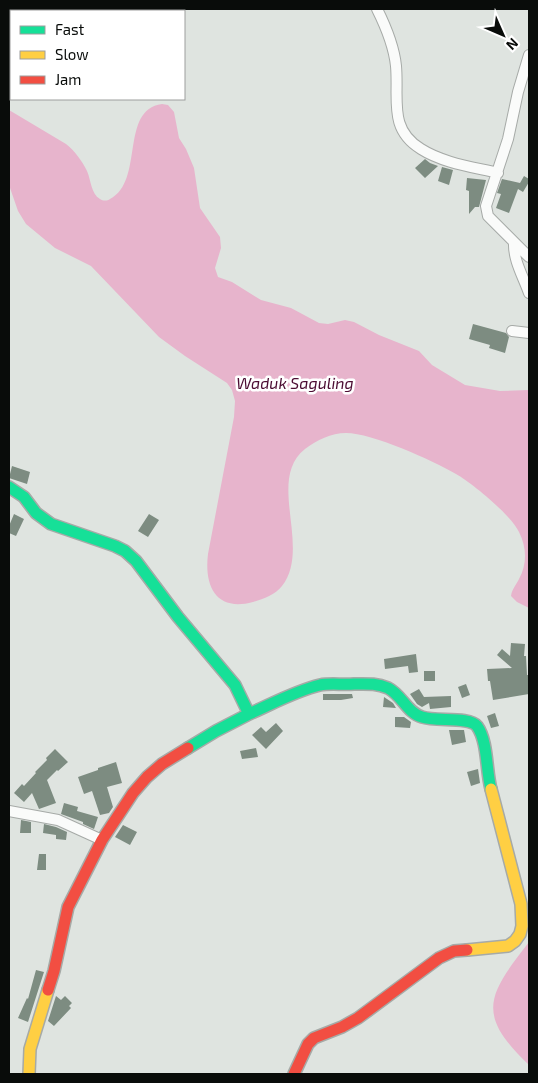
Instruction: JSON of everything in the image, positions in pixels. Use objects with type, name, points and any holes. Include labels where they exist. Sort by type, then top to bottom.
[{"type":"street","points":[[377,9],[392,44],[396,66],[399,123],[405,136],[422,150],[442,159],[498,173]]},
{"type":"street","points":[[529,56],[498,173],[486,206],[488,216],[529,257]]},
{"type":"street","points":[[514,242],[516,260],[529,293]]},
{"type":"street","points":[[512,331],[529,333]]},
{"type":"street","points":[[9,487],[24,497],[36,513],[51,524],[115,546],[125,551],[136,561],[178,617],[235,685],[248,714]]},
{"type":"street","points":[[29,1074],[30,1049],[54,971],[68,907],[102,840],[133,793],[157,769],[216,731],[248,714],[302,691],[322,685],[376,684],[389,689],[399,696],[411,711],[420,717],[433,720],[470,722],[476,725],[482,735],[490,785],[521,904],[522,926],[520,934],[508,946],[454,951],[439,958],[358,1018],[342,1027],[314,1038],[305,1050],[294,1074]]},
{"type":"street","points":[[9,811],[58,820],[102,840]]},
{"type":"water","name":"Waduk Saguling","points":[[162,104],[168,105],[174,112],[179,138],[194,168],[200,208],[220,237],[221,248],[215,268],[218,277],[232,282],[261,300],[291,308],[319,323],[328,324],[345,320],[354,322],[379,335],[419,351],[432,365],[465,385],[500,391],[529,390],[529,608],[517,602],[511,596],[524,568],[525,550],[522,538],[515,525],[500,509],[463,478],[445,468],[386,442],[371,437],[346,433],[330,436],[314,443],[305,449],[294,462],[289,478],[288,496],[293,552],[290,570],[282,586],[265,598],[240,604],[221,600],[215,594],[208,576],[208,554],[234,417],[235,401],[232,390],[227,383],[159,337],[91,266],[55,248],[26,224],[18,211],[9,185],[9,110],[66,144],[78,156],[85,167],[97,197],[102,200],[108,200],[121,190],[127,177],[136,132],[141,119],[149,109]]},
{"type":"water","points":[[529,942],[529,1065],[500,1032],[494,1018],[493,1004],[504,976]]},
{"type":"building","points":[[425,159],[438,166],[425,178],[415,168]]},
{"type":"building","points":[[442,167],[453,170],[449,185],[438,181]]},
{"type":"building","points":[[524,176],[529,179],[529,182],[523,192],[518,189],[509,213],[496,208],[501,194],[497,193],[502,179],[520,183]]},
{"type":"building","points":[[467,178],[486,180],[479,207],[475,207],[469,214],[469,191],[466,190]]},
{"type":"building","points":[[473,324],[506,333],[509,337],[505,353],[489,348],[490,345],[469,339]]},
{"type":"building","points":[[12,466],[30,472],[27,484],[9,478]]},
{"type":"building","points":[[14,514],[24,519],[16,536],[9,533],[9,526]]},
{"type":"building","points":[[149,514],[159,520],[148,537],[138,531]]},
{"type":"building","points":[[511,643],[525,644],[524,656],[526,656],[527,675],[529,675],[529,694],[493,700],[487,669],[512,668],[497,655],[502,649],[510,656]]},
{"type":"building","points":[[416,654],[418,672],[409,673],[408,666],[385,669],[384,659]]},
{"type":"building","points":[[424,671],[435,671],[435,681],[424,681]]},
{"type":"building","points":[[466,684],[470,695],[462,698],[458,687]]},
{"type":"building","points":[[419,689],[424,697],[451,696],[451,707],[430,709],[429,703],[422,707],[417,704],[410,694]]},
{"type":"building","points":[[323,694],[352,694],[353,698],[323,700]]},
{"type":"building","points":[[384,697],[393,703],[396,708],[383,707]]},
{"type":"building","points":[[495,713],[499,726],[491,728],[487,716]]},
{"type":"building","points":[[395,717],[404,717],[411,722],[410,728],[395,727]]},
{"type":"building","points":[[276,723],[283,731],[266,749],[252,735],[261,727],[266,732]]},
{"type":"building","points":[[449,730],[464,730],[466,742],[452,745]]},
{"type":"building","points":[[256,748],[258,757],[242,759],[240,751]]},
{"type":"building","points":[[55,749],[68,762],[47,780],[56,803],[39,809],[32,793],[24,802],[14,793],[22,784],[24,786]]},
{"type":"building","points":[[116,762],[122,783],[107,787],[113,807],[109,813],[100,815],[92,791],[84,794],[78,777]]},
{"type":"building","points":[[478,769],[480,783],[471,786],[467,772]]},
{"type":"building","points":[[64,803],[78,807],[77,811],[98,817],[94,829],[83,824],[83,822],[61,814]]},
{"type":"building","points":[[21,820],[31,822],[31,833],[20,833]]},
{"type":"building","points":[[44,824],[67,832],[66,840],[56,839],[56,835],[43,833]]},
{"type":"building","points":[[123,825],[137,832],[130,845],[115,837]]},
{"type":"building","points":[[39,854],[46,854],[46,870],[37,870]]},
{"type":"building","points":[[36,970],[44,972],[28,1022],[18,1018],[28,999]]},
{"type":"building","points":[[56,996],[61,1000],[65,996],[72,1003],[69,1006],[71,1008],[54,1026],[48,1021]]},
{"type":"traffic: fast","points":[[9,487],[24,497],[36,513],[51,524],[125,551],[136,561],[178,617],[235,685],[249,714],[188,748]]},
{"type":"traffic: fast","points":[[249,714],[293,694],[320,685],[367,684],[384,686],[393,691],[417,715],[428,718],[467,721],[477,726],[481,732],[485,748],[491,789]]},
{"type":"traffic: slow","points":[[467,950],[508,946],[520,934],[522,926],[521,904],[491,789]]},
{"type":"traffic: slow","points":[[29,1074],[30,1049],[48,990]]},
{"type":"traffic: jam","points":[[48,990],[68,907],[102,840],[133,793],[147,777],[162,764],[188,748]]},
{"type":"traffic: jam","points":[[294,1074],[308,1044],[314,1038],[342,1027],[358,1018],[439,958],[454,951],[467,950]]}]
